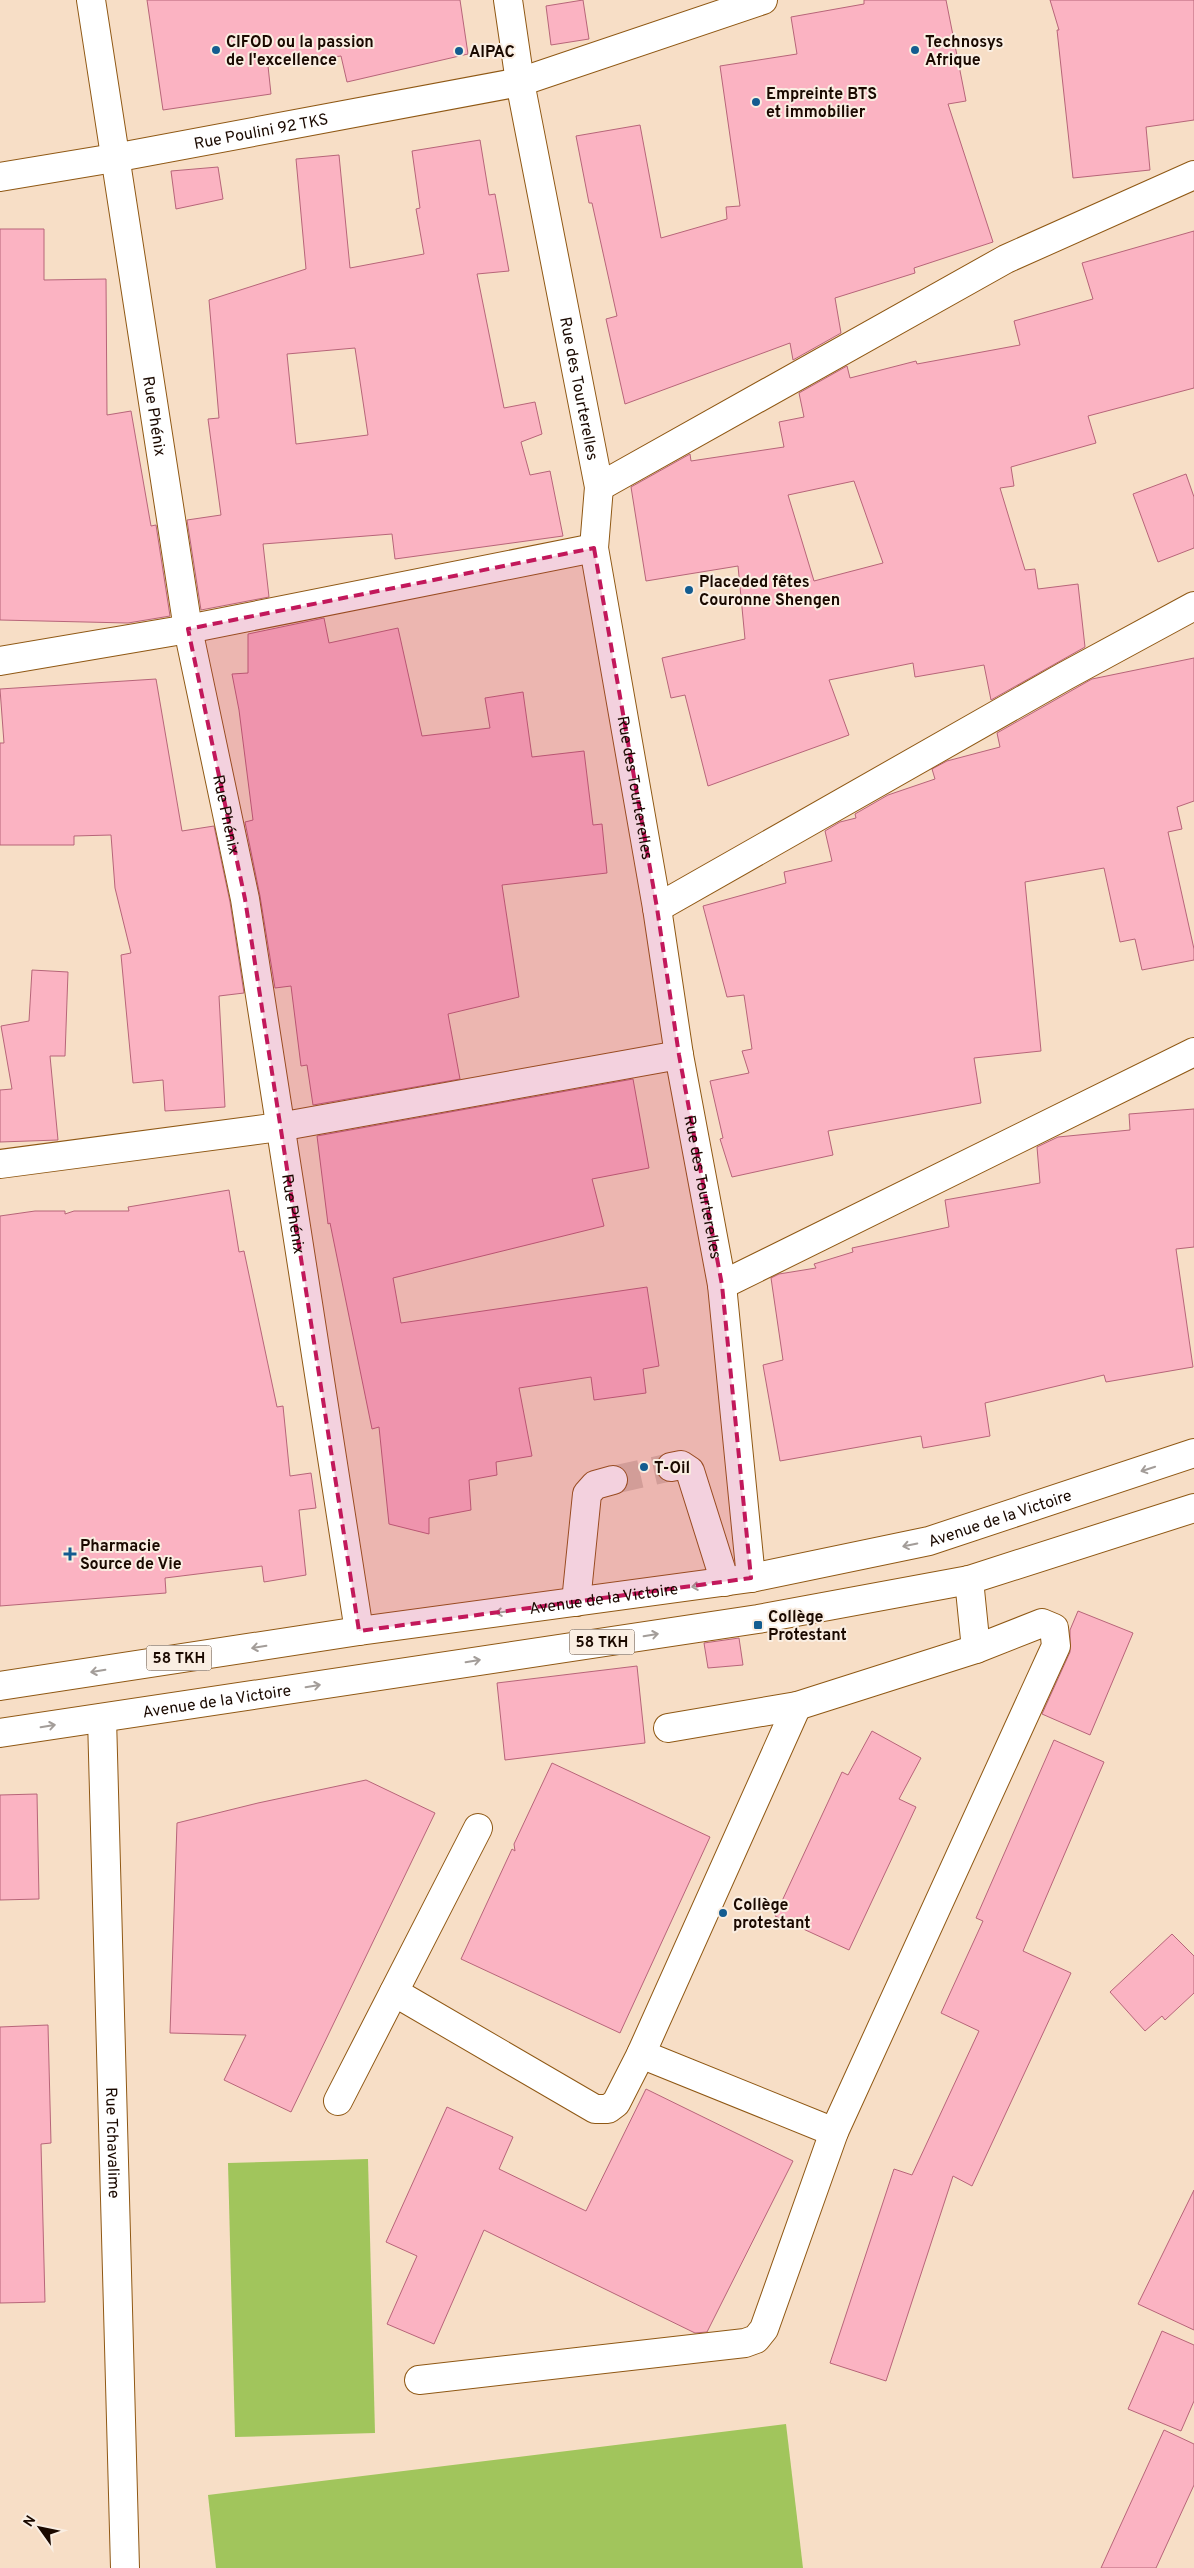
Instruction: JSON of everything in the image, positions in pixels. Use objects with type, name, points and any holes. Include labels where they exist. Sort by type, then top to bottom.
[{"type":"main road","name":"Rue Phénix","points":[[91,0],[188,629],[244,899],[359,1632]]},
{"type":"main road","name":"Rue des Tourterelles","points":[[508,0],[520,82],[599,487],[594,548],[657,908],[679,1055],[722,1285],[738,1580]]},
{"type":"main road","name":"Rue Poulini 92 TKS","points":[[0,177],[114,158],[520,82],[763,0]]},
{"type":"main road","points":[[599,487],[1006,259],[1194,175]]},
{"type":"main road","points":[[0,661],[188,629],[594,548]]},
{"type":"main road","points":[[657,908],[1047,686],[1194,606]]},
{"type":"main road","points":[[722,1285],[1194,1052]]},
{"type":"main road","points":[[0,1164],[279,1127],[679,1055]]},
{"type":"main road","name":"Avenue de la Victoire","points":[[0,1686],[359,1632],[738,1580],[929,1541],[1194,1453]]},
{"type":"main road","points":[[671,1467],[680,1465],[690,1471],[738,1580]]},
{"type":"main road","points":[[576,1602],[587,1494],[595,1484],[613,1480]]},
{"type":"main road","name":"Avenue de la Victoire","points":[[0,1733],[758,1618],[969,1580],[1194,1508]]},
{"type":"main road","points":[[969,1580],[976,1649]]},
{"type":"main road","points":[[419,2380],[745,2344],[756,2339],[764,2329],[834,2132],[1056,1646],[1057,1639],[1054,1628],[1042,1623],[976,1649],[797,1706],[668,1728]]},
{"type":"main road","points":[[394,1992],[595,2109],[608,2109],[616,2103],[641,2054],[797,1706]]},
{"type":"main road","name":"Rue Tchavalime","points":[[102,1718],[125,2568]]},
{"type":"main road","points":[[338,2101],[478,1828]]},
{"type":"main road","points":[[641,2054],[834,2132]]},
{"type":"highlighted area","points":[[594,548],[657,908],[679,1055],[722,1285],[751,1578],[359,1631],[245,899],[188,629]]},
{"type":"green space","points":[[368,2159],[375,2433],[235,2437],[228,2163]]},
{"type":"green space","points":[[786,2424],[803,2568],[216,2568],[208,2495]]},
{"type":"building","points":[[147,0],[460,0],[468,54],[347,82],[341,56],[268,66],[271,94],[163,110]]},
{"type":"building","points":[[583,0],[589,39],[551,45],[546,6]]},
{"type":"building","points":[[864,0],[946,0],[966,101],[948,104],[993,242],[914,268],[915,273],[835,298],[841,333],[793,360],[790,343],[625,404],[606,319],[617,316],[592,203],[589,203],[576,136],[640,125],[661,238],[727,219],[726,207],[740,206],[720,66],[797,54],[791,17],[864,4]]},
{"type":"building","points":[[1050,0],[1194,0],[1194,120],[1146,127],[1150,170],[1073,178],[1057,30],[1059,30]]},
{"type":"building","points":[[480,140],[489,195],[495,194],[509,271],[477,274],[504,408],[535,402],[542,434],[521,442],[530,475],[550,471],[563,536],[395,559],[392,534],[263,544],[269,597],[201,610],[187,520],[221,515],[208,419],[219,418],[209,300],[306,269],[296,159],[339,155],[350,268],[424,254],[416,209],[420,208],[412,151]],"holes":[[[355,348],[368,435],[296,444],[287,354]]]},
{"type":"building","points":[[218,167],[223,199],[176,209],[171,171]]},
{"type":"building","points":[[0,229],[44,229],[44,280],[106,279],[107,415],[131,411],[151,526],[156,525],[170,616],[128,623],[0,620]]},
{"type":"building","points":[[1194,231],[1194,388],[1088,416],[1096,443],[1011,467],[1014,486],[1000,488],[1025,570],[1035,569],[1038,589],[1078,584],[1085,647],[991,700],[984,665],[915,677],[913,663],[829,680],[849,735],[708,786],[685,695],[671,698],[662,658],[745,639],[738,566],[646,581],[631,487],[690,454],[691,461],[784,447],[779,422],[804,417],[799,393],[847,366],[850,378],[916,361],[917,364],[1020,345],[1014,321],[1093,299],[1082,263]],"holes":[[[854,481],[883,563],[814,581],[788,495]]]},
{"type":"building","points":[[1186,474],[1194,497],[1194,548],[1158,562],[1133,494]]},
{"type":"building","points":[[324,618],[329,643],[398,628],[422,736],[490,728],[485,698],[523,692],[532,757],[584,751],[593,825],[602,824],[607,873],[502,885],[519,997],[448,1014],[460,1079],[313,1105],[307,1065],[301,1066],[291,986],[275,988],[260,896],[245,822],[253,820],[239,710],[232,674],[248,673],[248,634]]},
{"type":"building","points":[[1194,658],[1194,801],[1177,807],[1182,829],[1168,832],[1194,949],[1194,960],[1142,970],[1135,939],[1120,942],[1104,868],[1025,882],[1041,1051],[974,1058],[981,1103],[828,1131],[833,1155],[732,1177],[720,1139],[723,1138],[710,1081],[749,1073],[742,1051],[752,1049],[744,995],[727,997],[703,906],[786,883],[784,872],[832,861],[825,831],[840,822],[856,818],[855,814],[888,795],[935,779],[932,769],[947,761],[1000,747],[997,733],[1092,679]]},
{"type":"building","points":[[156,679],[182,831],[214,826],[230,902],[244,993],[219,996],[225,1107],[165,1111],[163,1080],[133,1083],[121,955],[131,953],[115,888],[111,835],[74,836],[74,845],[0,845],[0,743],[4,743],[0,689]]},
{"type":"building","points":[[32,970],[68,972],[65,1056],[50,1056],[58,1140],[0,1142],[0,1090],[12,1089],[1,1026],[29,1021]]},
{"type":"building","points":[[633,1079],[649,1168],[592,1179],[604,1226],[393,1278],[401,1323],[647,1287],[659,1366],[643,1369],[646,1393],[594,1400],[591,1377],[519,1388],[532,1456],[496,1462],[497,1475],[469,1480],[471,1510],[429,1518],[429,1534],[389,1524],[379,1427],[372,1429],[330,1223],[328,1224],[317,1136]]},
{"type":"building","points":[[1194,1109],[1194,1247],[1176,1249],[1193,1367],[1106,1382],[1104,1375],[985,1403],[990,1436],[923,1448],[921,1436],[780,1461],[763,1365],[783,1360],[771,1278],[779,1274],[816,1268],[814,1264],[853,1252],[852,1248],[949,1227],[945,1200],[1040,1183],[1037,1147],[1058,1137],[1130,1130],[1129,1114]]},
{"type":"building","points":[[229,1190],[239,1252],[244,1251],[277,1407],[283,1406],[290,1476],[311,1473],[316,1508],[299,1510],[306,1575],[264,1582],[262,1566],[165,1578],[166,1593],[0,1606],[0,1216],[35,1211],[65,1211],[65,1214],[74,1211],[129,1211],[128,1207]]},
{"type":"building","points":[[1078,1611],[1133,1633],[1090,1735],[1042,1714],[1070,1652],[1070,1630]]},
{"type":"building","points":[[739,1638],[743,1665],[708,1668],[704,1643]]},
{"type":"building","points":[[637,1666],[645,1743],[505,1760],[497,1683]]},
{"type":"building","points":[[872,1731],[921,1758],[899,1799],[916,1807],[849,1950],[775,1916],[842,1772],[848,1775]]},
{"type":"building","points":[[1054,1740],[1104,1762],[1023,1951],[1071,1973],[972,2186],[953,2176],[886,2381],[830,2363],[894,2169],[912,2175],[979,2031],[941,2013],[983,1921],[976,1918]]},
{"type":"building","points":[[552,1763],[710,1837],[620,2033],[461,1959],[512,1849],[515,1851],[514,1844]]},
{"type":"building","points":[[366,1780],[435,1813],[291,2112],[224,2080],[246,2035],[170,2033],[177,1823],[258,1803]]},
{"type":"building","points":[[37,1794],[39,1899],[0,1900],[0,1795]]},
{"type":"building","points":[[1172,1934],[1194,1956],[1194,1993],[1165,2020],[1162,2016],[1145,2031],[1110,1992]]},
{"type":"building","points":[[48,2025],[51,2143],[41,2144],[45,2302],[0,2303],[0,2027]]},
{"type":"building","points":[[646,2089],[793,2161],[707,2332],[695,2333],[484,2230],[434,2344],[387,2324],[417,2256],[386,2242],[447,2107],[513,2137],[499,2169],[586,2211]]},
{"type":"building","points":[[1194,2190],[1194,2330],[1138,2304]]},
{"type":"building","points":[[1162,2331],[1194,2345],[1194,2401],[1181,2431],[1128,2409]]},
{"type":"building","points":[[1164,2430],[1194,2444],[1194,2485],[1156,2568],[1101,2568]]},
{"type":"tunnel","points":[[613,1480],[671,1467]]},
{"type":"place","name":"CIFOD ou la passion de l'excellence","points":[[216,50]]},
{"type":"place","name":"Technosys Afrique","points":[[915,50]]},
{"type":"place","name":"AIPAC","points":[[459,51]]},
{"type":"place","name":"Empreinte BTS et immobilier","points":[[756,102]]},
{"type":"place","name":"Placeded fêtes Couronne Shengen","points":[[689,590]]},
{"type":"place","name":"T-Oil","points":[[644,1467]]},
{"type":"place","name":"Pharmacie Source de Vie","points":[[70,1554]]},
{"type":"place","name":"Collège Protestant","points":[[758,1625]]},
{"type":"place","name":"Collège protestant","points":[[723,1913]]}]
